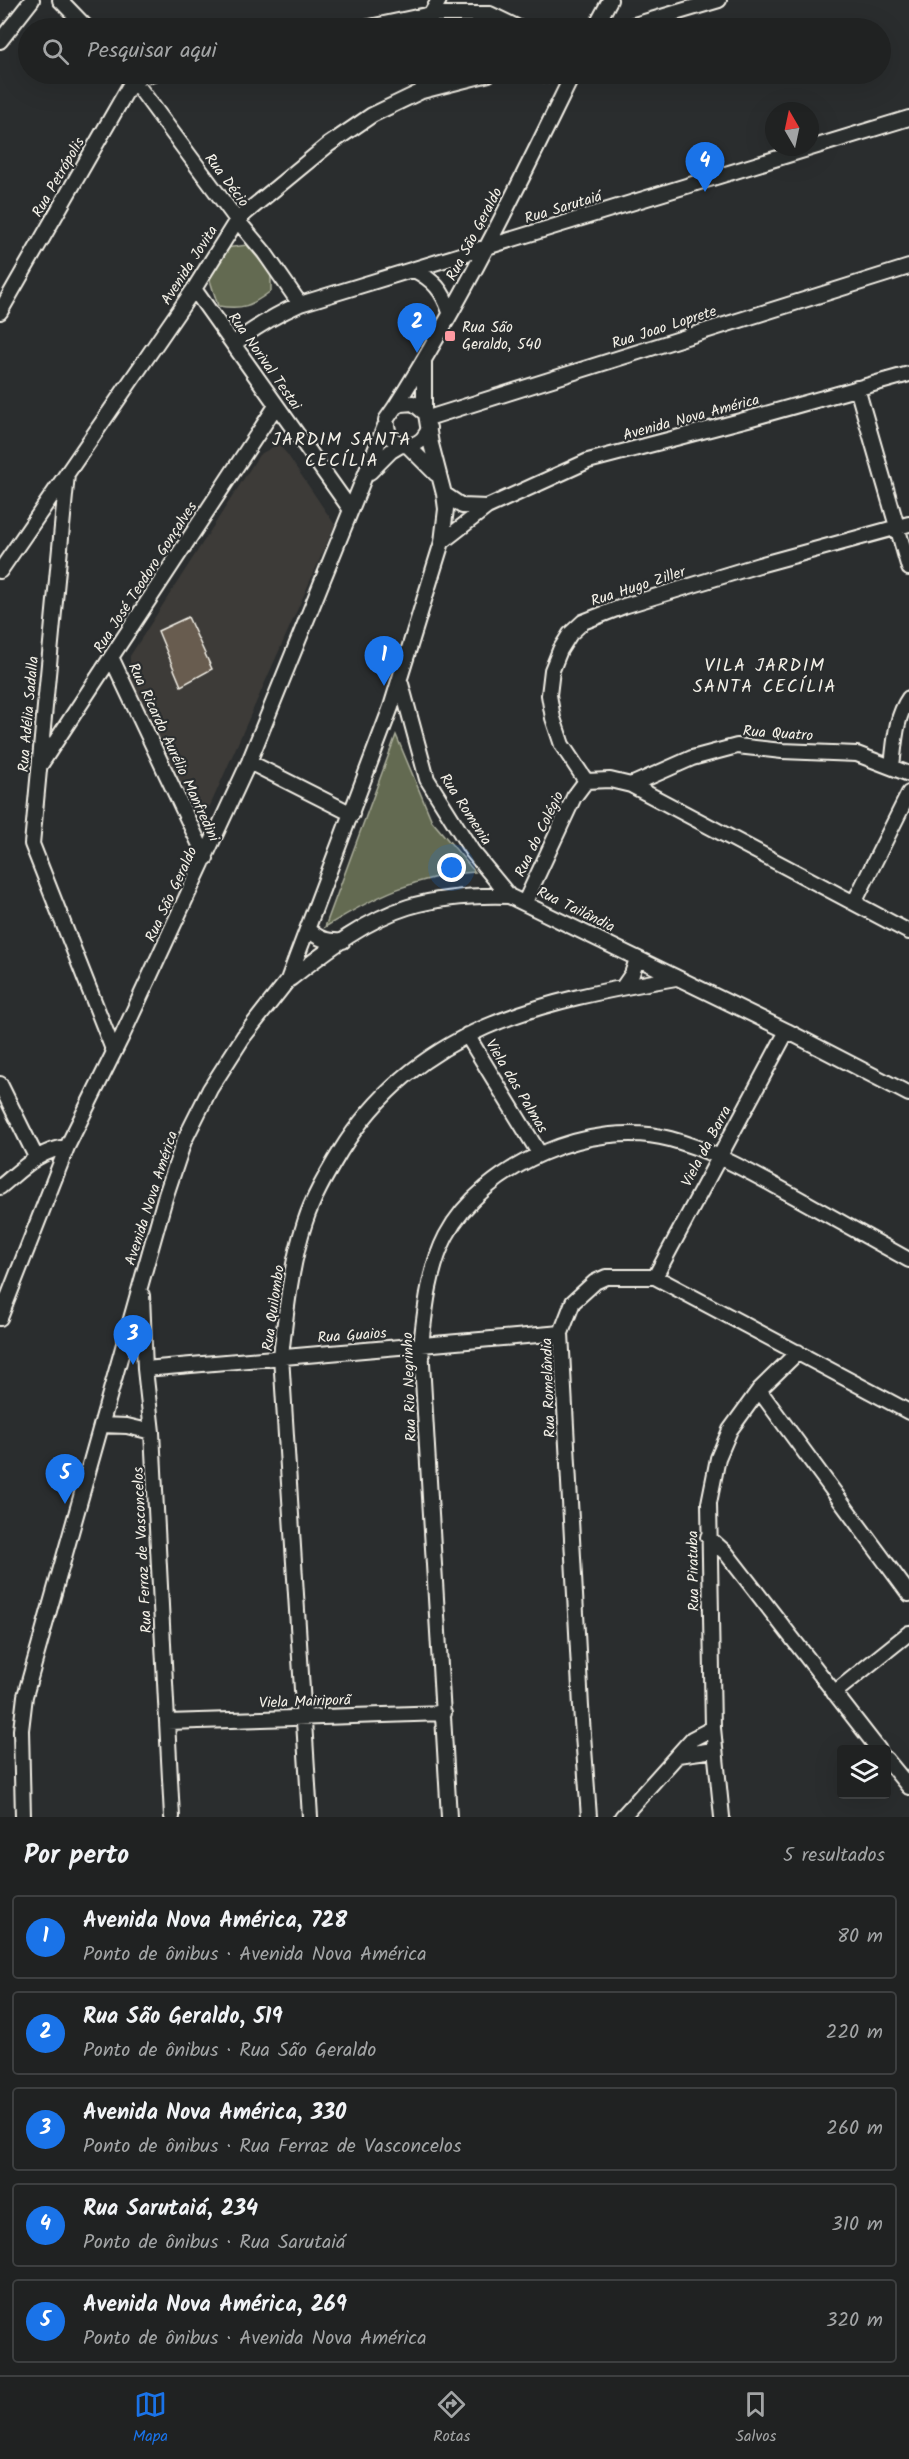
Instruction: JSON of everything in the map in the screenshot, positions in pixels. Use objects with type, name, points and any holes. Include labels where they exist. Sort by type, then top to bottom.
[{"type":"street","points":[[0,41],[32,0]]},
{"type":"street","points":[[60,0],[77,18]]},
{"type":"street","points":[[431,18],[439,0]]},
{"type":"street","points":[[600,18],[610,0]]},
{"type":"street","points":[[659,18],[719,0]]},
{"type":"street","points":[[456,18],[490,14],[498,18]]},
{"type":"street","name":"Rua Petrópolis","points":[[0,312],[127,84]]},
{"type":"street","name":"Rua Décio","points":[[137,84],[237,220],[264,252],[300,304]]},
{"type":"street","points":[[422,91],[423,84]]},
{"type":"street","name":"Avenida Jovita","points":[[0,571],[194,290],[237,220],[328,145],[372,115],[422,91],[450,84]]},
{"type":"street","name":"Rua São Geraldo","points":[[395,406],[424,360],[487,248],[569,84]]},
{"type":"street","name":"Rua Sarutaiá","points":[[234,344],[252,329],[300,304],[909,118]]},
{"type":"street","name":"Rua Joao Loprete","points":[[427,419],[909,267]]},
{"type":"street","points":[[414,270],[428,277],[438,287],[450,312]]},
{"type":"street","name":"Rua Norival Testai","points":[[194,290],[351,510]]},
{"type":"street","points":[[424,360],[427,419],[446,509],[442,542]]},
{"type":"street","name":"Avenida Nova América","points":[[22,1817],[21,1730],[25,1695],[165,1198],[184,1141],[210,1089],[244,1036],[288,981],[391,706],[442,542],[487,507],[588,461],[909,374]]},
{"type":"street","points":[[857,388],[903,525],[909,568]]},
{"type":"street","points":[[427,419],[413,403],[401,404],[395,406],[388,415],[386,426],[389,436],[425,460],[439,478]]},
{"type":"street","name":"Rua José Teodoro Gonçalves","points":[[40,766],[276,406]]},
{"type":"street","points":[[405,445],[422,440],[427,419]]},
{"type":"street","name":"Rua São Geraldo","points":[[0,1318],[67,1147],[206,858],[249,762],[386,426]]},
{"type":"street","name":"Rua São Geraldo","points":[[363,480],[382,459],[405,445]]},
{"type":"street","name":"Rua Adélia Sadalla","points":[[67,473],[32,844],[114,1052]]},
{"type":"street","points":[[444,494],[462,506],[487,507]]},
{"type":"street","name":"Rua Hugo Ziller","points":[[586,781],[562,745],[553,718],[549,695],[552,670],[560,651],[570,634],[583,622],[624,606],[759,565],[903,525]]},
{"type":"street","name":"Rua Ricardo Aurélio Manfredini","points":[[112,659],[206,858]]},
{"type":"street","name":"Rua Romenia","points":[[400,680],[427,779],[472,851],[509,896]]},
{"type":"street","points":[[892,766],[901,712],[909,698]]},
{"type":"street","name":"Rua Romenia","points":[[391,706],[401,715],[413,732]]},
{"type":"street","name":"Rua Quatro","points":[[631,785],[676,764],[736,746],[782,751],[858,754],[909,774]]},
{"type":"street","points":[[249,762],[352,814]]},
{"type":"street","points":[[586,781],[609,780],[631,785],[909,932]]},
{"type":"street","name":"Rua do Colégio","points":[[525,902],[574,797],[586,781]]},
{"type":"street","points":[[854,903],[909,793]]},
{"type":"street","name":"Rua Tailândia","points":[[288,981],[343,941],[406,907],[452,898],[509,896],[787,1030],[909,1094]]},
{"type":"street","points":[[308,928],[322,940],[343,941]]},
{"type":"street","points":[[623,987],[632,974],[637,959]]},
{"type":"street","name":"Rua Quilombo","points":[[310,1817],[281,1356],[288,1298],[305,1222],[326,1175],[357,1124],[404,1075],[436,1052],[467,1035],[525,1011],[588,994],[676,978]]},
{"type":"street","name":"Viela da Barra","points":[[655,1277],[787,1030]]},
{"type":"street","name":"Viela das Palmas","points":[[467,1035],[539,1153]]},
{"type":"street","points":[[0,1084],[36,1158]]},
{"type":"street","name":"Rua Rio Negrinho","points":[[450,1817],[421,1346],[432,1275],[446,1236],[464,1210],[492,1183],[539,1153],[594,1137],[628,1134],[668,1138],[720,1155],[909,1260]]},
{"type":"street","points":[[0,1187],[36,1158],[51,1150],[67,1147]]},
{"type":"street","name":"Rua Romelândia","points":[[589,1817],[561,1333],[573,1302],[595,1282],[606,1277],[655,1277],[909,1412]]},
{"type":"street","name":"Rua Ferraz de Vasconcelos","points":[[141,1281],[145,1369],[152,1432],[172,1817]]},
{"type":"street","name":"Rua Guaios","points":[[145,1369],[561,1333]]},
{"type":"street","name":"Rua Piratuba","points":[[722,1817],[713,1728],[709,1503],[718,1458],[730,1430],[759,1390],[798,1352]]},
{"type":"street","points":[[759,1390],[909,1594]]},
{"type":"street","points":[[101,1425],[127,1426],[152,1432]]},
{"type":"street","points":[[708,1537],[726,1553],[876,1745]]},
{"type":"street","points":[[834,1693],[909,1634]]},
{"type":"street","name":"Viela Mairiporã","points":[[167,1722],[444,1713]]},
{"type":"street","points":[[622,1817],[698,1734],[713,1728]]},
{"type":"street","points":[[678,1755],[714,1750]]},
{"type":"street","points":[[891,1765],[909,1787]]},
{"type":"shaded area","points":[[278,444],[335,525],[210,806],[201,813],[191,804],[130,679],[130,656],[259,455]]},
{"type":"green space","points":[[247,245],[271,274],[271,291],[246,306],[218,306],[209,277],[226,248]]},
{"type":"green space","points":[[396,735],[432,821],[475,872],[434,878],[397,889],[325,927]]},
{"type":"building","points":[[188,617],[212,669],[181,686],[158,631]]},
{"type":"place","name":"Rua Sarutaiá, 234","points":[[705,192]]},
{"type":"place","name":"Rua São Geraldo, 540","points":[[450,336]]},
{"type":"place","name":"Rua São Geraldo, 519","points":[[417,353]]},
{"type":"place","name":"Avenida Nova América, 728","points":[[384,686]]},
{"type":"place","name":"Avenida Nova América, 330","points":[[133,1365]]},
{"type":"place","name":"Avenida Nova América, 269","points":[[65,1504]]},
{"type":"district","name":"JARDIM SANTA CECÍLIA","points":[[342,449]]},
{"type":"district","name":"VILA JARDIM SANTA CECÍLIA","points":[[765,675]]}]
